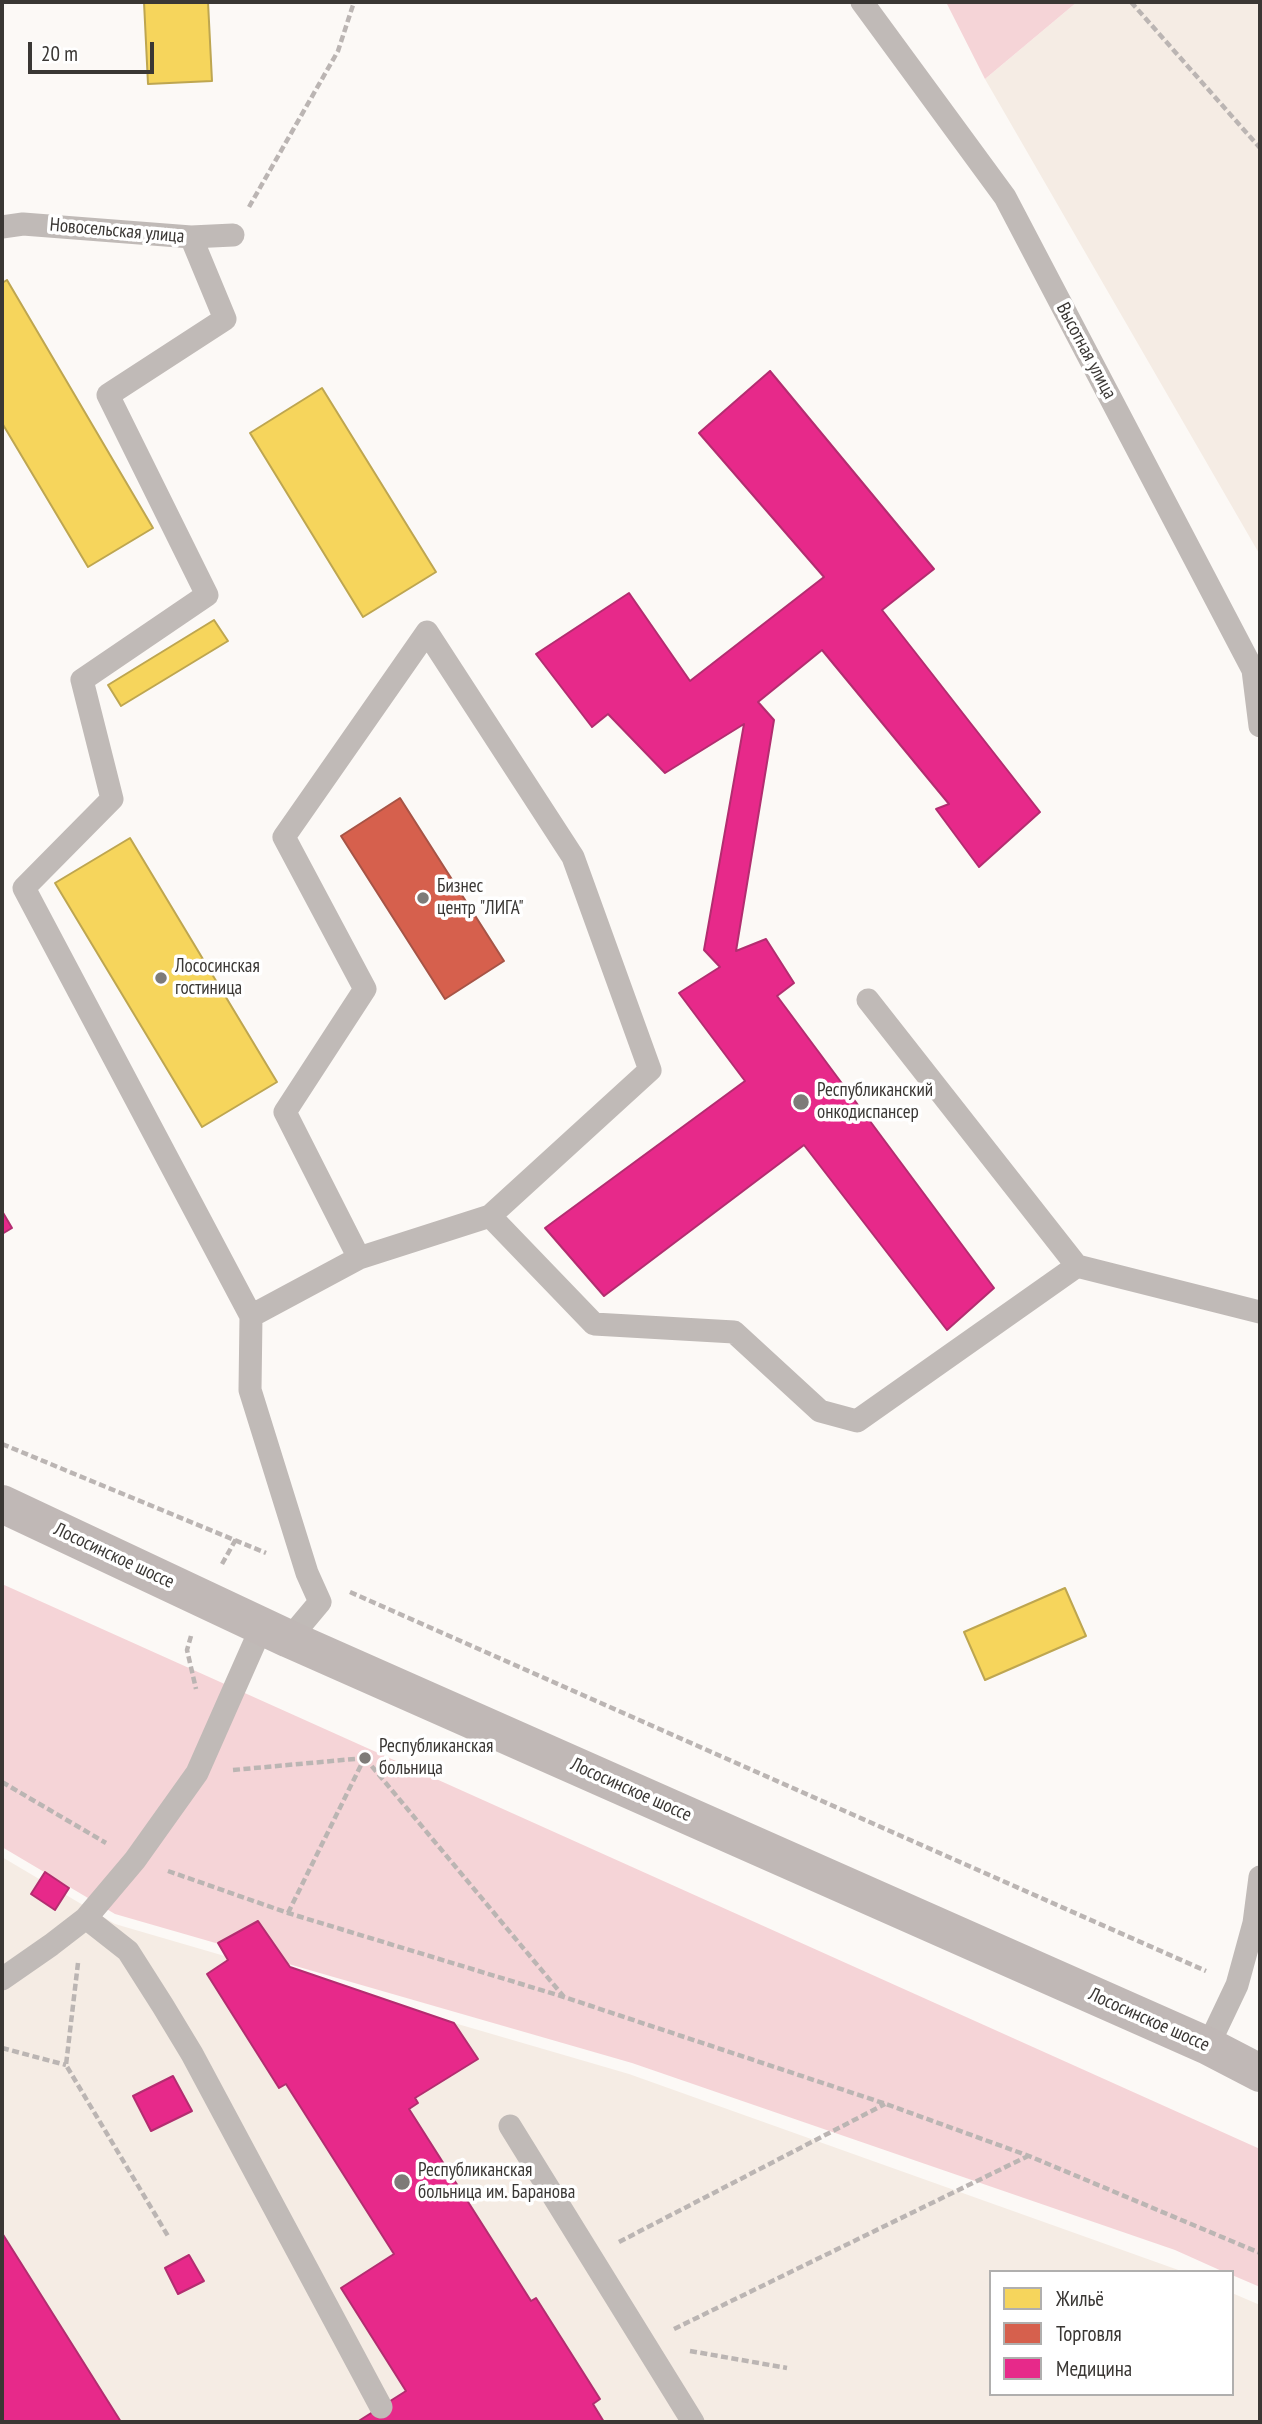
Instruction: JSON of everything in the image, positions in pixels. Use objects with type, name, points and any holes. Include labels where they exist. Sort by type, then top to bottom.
[{"type":"main road","name":"Лососинское шоссе","points":[[2,1504],[275,1632],[1208,2046],[1260,2073]]},
{"type":"lane","name":"Высотная улица","points":[[862,2],[1005,197],[1253,670],[1260,726]]},
{"type":"lane","name":"Новосельская улица","points":[[2,227],[23,224],[191,237],[233,235]]},
{"type":"lane","points":[[2,1979],[80,1923],[135,1860],[197,1773],[275,1632],[320,1602],[307,1573],[250,1390],[251,1316],[24,888],[112,799],[82,680],[207,595],[108,395],[225,319],[191,237]]},
{"type":"lane","points":[[251,1316],[359,1258],[490,1216],[650,1070],[573,857],[427,632],[284,837],[365,989],[285,1112],[359,1258]]},
{"type":"lane","points":[[868,1000],[1077,1266],[1260,1312]]},
{"type":"lane","points":[[490,1216],[594,1324],[734,1332],[820,1411],[857,1421],[1077,1266]]},
{"type":"lane","points":[[1208,2046],[1237,1985],[1254,1923],[1260,1877]]},
{"type":"lane","points":[[80,1923],[128,1951],[163,2006],[192,2054],[381,2407]]},
{"type":"lane","points":[[510,2126],[693,2422]]},
{"type":"path","points":[[233,235],[338,51],[354,2]]},
{"type":"path","points":[[1131,2],[1260,148]]},
{"type":"path","points":[[2,1444],[236,1539],[307,1573],[1237,1985]]},
{"type":"path","points":[[197,1773],[365,1758]]},
{"type":"path","points":[[288,1913],[365,1758]]},
{"type":"path","points":[[365,1758],[564,1997]]},
{"type":"path","points":[[2,1782],[135,1860],[288,1913],[564,1997],[886,2104],[1029,2156],[1260,2253]]},
{"type":"path","points":[[80,1923],[79,1969],[66,2065],[168,2236]]},
{"type":"path","points":[[2,2048],[66,2065]]},
{"type":"path","points":[[591,2257],[886,2104]]},
{"type":"path","points":[[644,2343],[1029,2156]]},
{"type":"path","points":[[644,2343],[787,2368]]},
{"type":"shaded area","points":[[946,2],[1077,2],[985,79]]},
{"type":"shaded area","points":[[1077,2],[1260,2],[1260,555],[985,79]]},
{"type":"shaded area","points":[[2,1584],[1260,2149],[1260,2287],[1234,2276],[1234,2270],[1220,2270],[1175,2250],[632,2063],[115,1914],[2,1847]]},
{"type":"shaded area","points":[[2,1857],[115,1924],[629,2074],[1178,2270],[989,2270],[989,2396],[1234,2396],[1234,2294],[1260,2305],[1260,2422],[2,2422]]},
{"type":"building: Жильё","points":[[144,2],[208,2],[212,81],[148,84]]},
{"type":"building: Жильё","points":[[7,280],[153,528],[88,567],[2,423],[2,283]]},
{"type":"building: Жильё","points":[[322,388],[436,572],[363,617],[250,433]]},
{"type":"building: Жильё","points":[[214,620],[228,641],[121,706],[108,685]]},
{"type":"building: Жильё","points":[[130,838],[277,1082],[202,1127],[55,883]]},
{"type":"building: Жильё","points":[[1065,1588],[1086,1636],[985,1680],[964,1632]]},
{"type":"building: Торговля","name":"Бизнес центр \"ЛИГА\"","points":[[400,798],[504,961],[445,999],[341,836]]},
{"type":"building: Медицина","points":[[770,371],[934,569],[882,610],[1040,812],[979,867],[936,809],[949,804],[822,650],[758,702],[774,720],[736,951],[766,939],[794,983],[777,996],[994,1288],[947,1330],[804,1145],[604,1296],[545,1228],[745,1081],[679,993],[720,967],[704,950],[744,724],[665,773],[608,714],[592,727],[536,654],[629,593],[690,681],[824,577],[699,433]]},
{"type":"building: Медицина","points":[[2,1211],[12,1228],[2,1234]]},
{"type":"building: Медицина","points":[[45,1872],[69,1888],[55,1910],[31,1894]]},
{"type":"building: Медицина","name":"Республиканская больница им. Баранова","points":[[258,1921],[290,1967],[454,2023],[478,2059],[415,2098],[418,2103],[409,2109],[531,2301],[536,2298],[600,2399],[593,2404],[604,2422],[357,2422],[406,2391],[341,2288],[394,2254],[286,2084],[279,2088],[207,1974],[228,1960],[218,1943]]},
{"type":"building: Медицина","points":[[173,2076],[192,2111],[151,2131],[133,2096]]},
{"type":"building: Медицина","points":[[2,2233],[121,2422],[2,2422]]},
{"type":"building: Медицина","points":[[189,2255],[204,2281],[178,2294],[165,2268]]},
{"type":"place","name":"Бизнес центр \"ЛИГА\"","points":[[423,898]]},
{"type":"place","name":"Лососинская гостиница","points":[[161,978]]},
{"type":"place","name":"Республиканский онкодиспансер","points":[[801,1102]]},
{"type":"place","name":"Республиканская больница","points":[[365,1758]]},
{"type":"place","name":"Республиканская больница им. Баранова","points":[[402,2182]]}]
